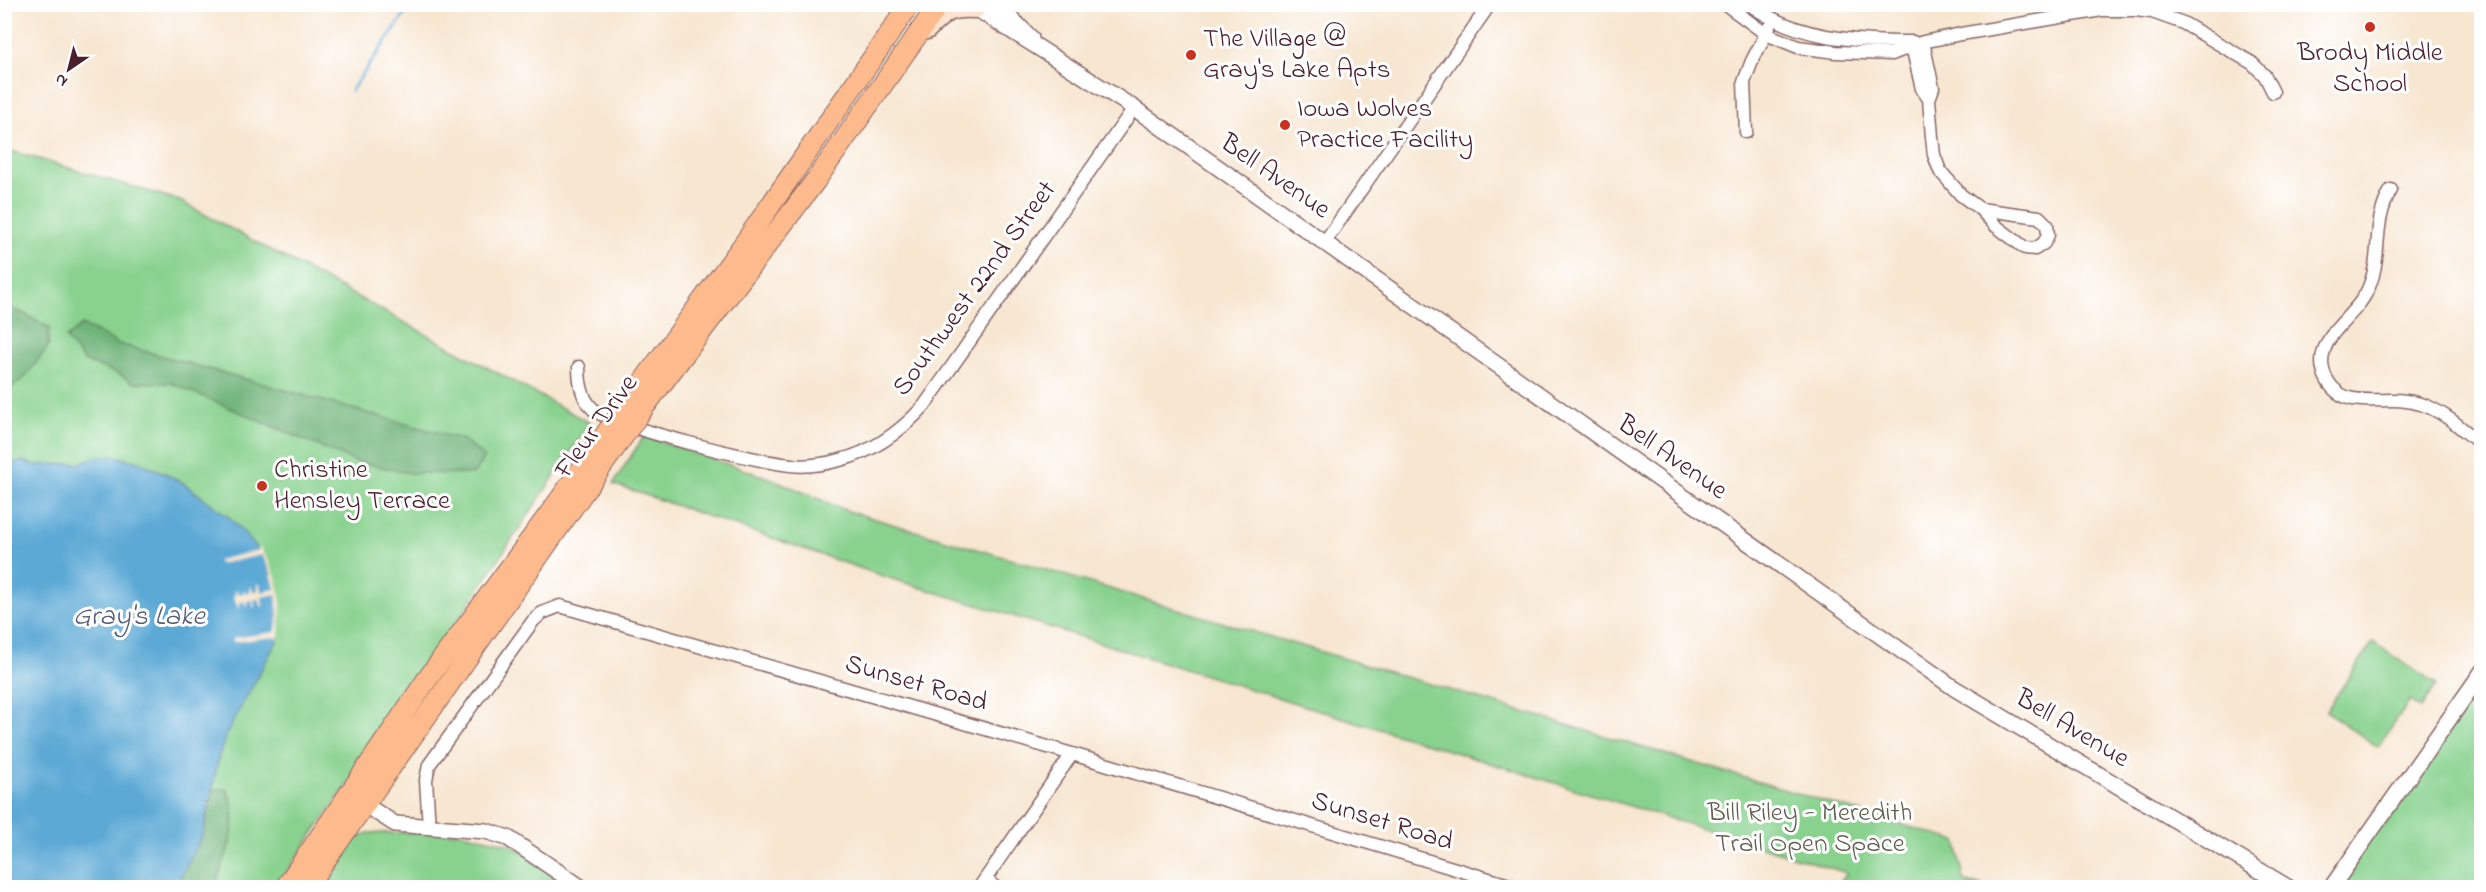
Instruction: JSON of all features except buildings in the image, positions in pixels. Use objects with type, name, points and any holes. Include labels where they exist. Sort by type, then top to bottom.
[{"type":"main road","name":"Fleur Drive","points":[[285,888],[356,800],[634,407],[910,4]]},
{"type":"main road","name":"Fleur Drive","points":[[634,407],[816,180],[939,4]]},
{"type":"main road","points":[[900,60],[942,15],[961,8],[979,6]]},
{"type":"main road","name":"Fleur Drive","points":[[306,888],[356,800]]},
{"type":"street","points":[[1324,243],[1490,4]]},
{"type":"street","points":[[1725,4],[1766,34],[1798,47],[1836,52],[1892,54],[1916,43]]},
{"type":"street","points":[[1749,4],[1773,19],[1813,34],[1868,42],[1916,43],[2083,9],[2152,12],[2183,23],[2252,63],[2265,76],[2273,92]]},
{"type":"street","name":"Bell Avenue","points":[[979,6],[1005,29],[1039,46],[1134,108],[1954,688],[2289,888]]},
{"type":"street","points":[[1746,132],[1744,82],[1773,19]]},
{"type":"street","points":[[1916,43],[1933,88],[1929,99],[1935,155],[1940,171],[1961,195],[1980,208],[1996,226],[2025,248],[2035,249],[2044,243],[2048,235],[2047,225],[2039,217],[1980,208]]},
{"type":"street","name":"Southwest 22nd Street","points":[[579,367],[582,392],[592,408],[611,419],[765,461],[792,465],[841,460],[857,455],[887,440],[924,406],[1134,108]]},
{"type":"street","points":[[2391,190],[2380,215],[2376,256],[2369,288],[2361,302],[2326,344],[2322,363],[2324,374],[2334,389],[2352,399],[2407,400],[2432,409],[2453,421],[2481,446]]},
{"type":"street","name":"Sunset Road","points":[[429,827],[426,780],[429,765],[533,621],[542,613],[560,606],[1072,754],[1519,888]]},
{"type":"street","points":[[2331,888],[2481,672]]},
{"type":"street","points":[[996,888],[982,883],[1072,754]]},
{"type":"street","points":[[356,800],[394,824],[486,831],[508,838],[582,888]]},
{"type":"green space","points":[[4,149],[178,200],[590,423],[354,775],[276,887],[5,887]]},
{"type":"green space","points":[[5,307],[21,312],[49,328],[48,347],[25,377],[7,391],[4,391]]},
{"type":"green space","points":[[82,325],[119,344],[464,440],[484,457],[474,474],[410,473],[354,461],[171,383],[134,383],[119,374],[84,361],[66,338]]},
{"type":"green space","name":"Bill Riley - Meredith Trail Open Space","points":[[644,436],[772,479],[845,510],[1957,841],[1964,881],[1985,887],[1837,887],[1847,873],[883,576],[613,484]]},
{"type":"green space","points":[[2373,642],[2436,685],[2421,708],[2410,701],[2378,747],[2326,711]]},
{"type":"green space","points":[[2481,673],[2481,887],[2335,887]]},
{"type":"green space","points":[[213,789],[226,789],[234,813],[231,838],[215,887],[175,888],[203,834]]},
{"type":"green space","points":[[460,832],[512,845],[565,887],[317,888],[350,844],[356,838],[368,833]]},
{"type":"water","name":"Gray's Lake","points":[[111,455],[139,462],[183,483],[229,517],[247,536],[266,561],[274,581],[278,604],[278,639],[227,733],[219,756],[203,834],[175,887],[5,888],[5,464],[24,461],[33,465],[80,463],[95,457]]},
{"type":"pier","points":[[258,548],[268,560],[277,580],[281,604],[278,639],[274,637],[233,642],[233,638],[275,632],[278,618],[276,594],[262,597],[263,606],[259,599],[254,600],[255,607],[253,607],[252,600],[247,601],[248,606],[245,607],[245,602],[240,602],[240,608],[233,595],[236,589],[238,594],[243,593],[244,588],[245,593],[250,592],[251,585],[253,591],[258,591],[257,583],[262,592],[275,589],[271,573],[262,555],[219,564],[218,560],[259,550]]},
{"type":"waterway","points":[[351,91],[412,4]]},
{"type":"place","name":"Brody Middle School","points":[[2370,27]]},
{"type":"place","name":"The Village @ Gray's Lake Apts","points":[[1191,55]]},
{"type":"place","name":"Iowa Wolves Practice Facility","points":[[1285,125]]},
{"type":"place","name":"Christine Hensley Terrace","points":[[262,486]]}]
